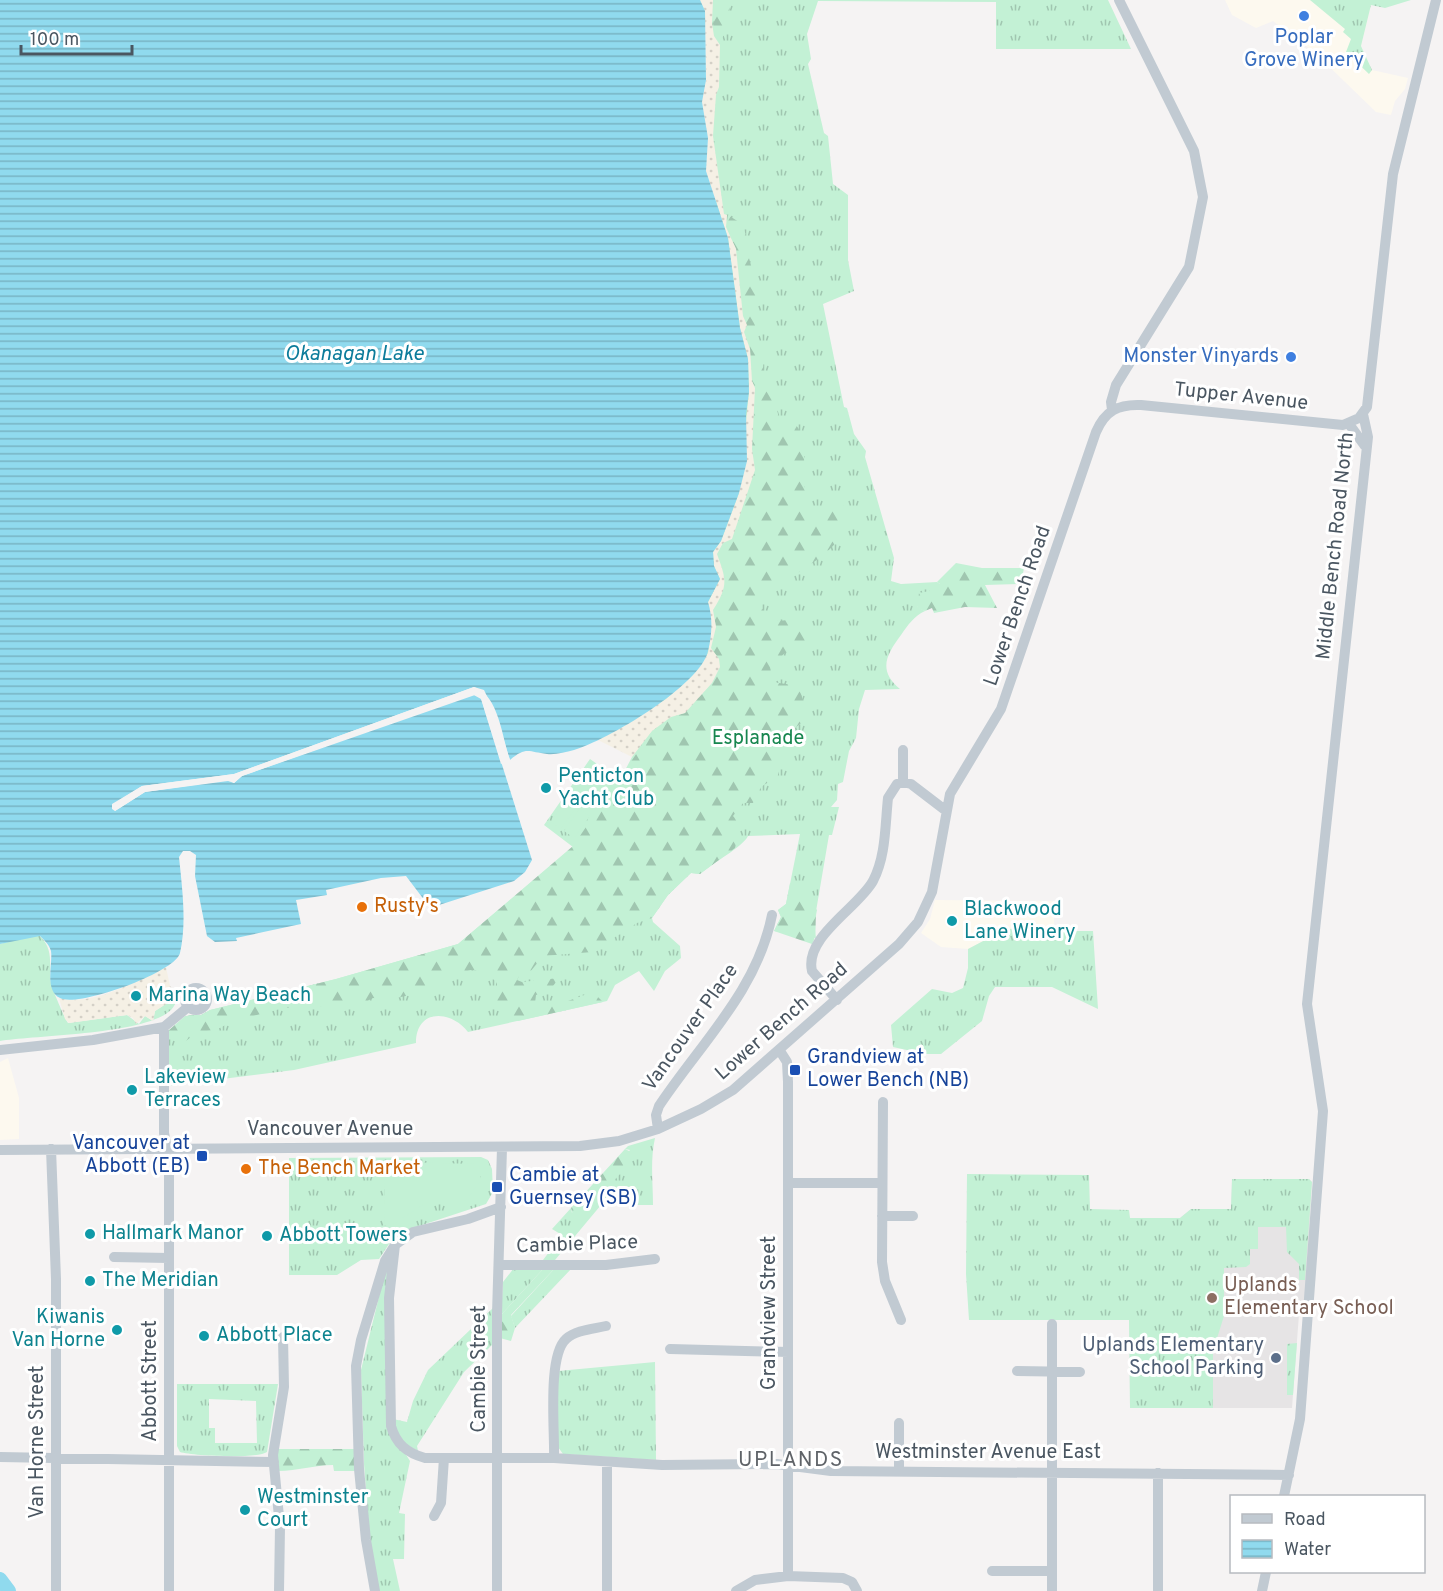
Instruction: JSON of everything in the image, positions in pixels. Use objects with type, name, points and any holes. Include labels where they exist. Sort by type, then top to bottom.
[{"type":"street","name":"Lower Bench Road","points":[[658,1129],[718,1100],[780,1052],[899,944],[925,910],[933,884],[945,810],[953,787],[1001,709],[1101,419],[1112,410],[1110,402],[1116,385],[1189,267],[1203,197],[1194,151],[1119,0]]},
{"type":"street","name":"Middle Bench Road North","points":[[1284,1495],[1301,1412],[1322,1101],[1307,1004],[1365,446],[1368,437],[1362,414],[1369,399],[1393,174],[1436,0]]},
{"type":"street","name":"Tupper Avenue","points":[[1112,410],[1141,405],[1337,425],[1349,424]]},
{"type":"street","points":[[1362,414],[1349,424],[1365,446]]},
{"type":"street","points":[[903,750],[903,782]]},
{"type":"street","points":[[837,1000],[812,971],[812,956],[824,935],[859,899],[873,880],[883,852],[888,798],[897,784],[903,782],[911,784],[945,810]]},
{"type":"street","name":"Vancouver Place","points":[[658,1129],[656,1115],[658,1106],[741,994],[756,965],[772,915]]},
{"type":"street","points":[[0,1050],[93,1040],[164,1027],[188,1007]]},
{"type":"street","name":"Abbott Street","points":[[164,1027],[164,1133],[169,1161],[169,1591]]},
{"type":"street","name":"Grandview Street","points":[[780,1052],[787,1062],[788,1074],[788,1576]]},
{"type":"street","points":[[883,1102],[883,1271],[901,1320]]},
{"type":"street","name":"Vancouver Avenue","points":[[0,1150],[502,1148],[589,1145],[619,1141],[658,1129]]},
{"type":"street","name":"Cambie Street","points":[[497,1591],[497,1314],[502,1148]]},
{"type":"street","name":"Van Horne Street","points":[[51,1149],[56,1280],[56,1591]]},
{"type":"street","points":[[789,1183],[882,1183]]},
{"type":"street","points":[[375,1591],[363,1516],[356,1366],[361,1340],[382,1271],[395,1245],[413,1232],[468,1219],[501,1207]]},
{"type":"street","points":[[882,1216],[913,1216]]},
{"type":"street","name":"Westminster Avenue East","points":[[395,1245],[389,1298],[388,1371],[391,1426],[394,1437],[403,1447],[425,1458],[554,1458],[662,1465],[787,1466],[831,1471],[1289,1475]]},
{"type":"street","points":[[114,1257],[169,1257]]},
{"type":"street","name":"Cambie Place","points":[[500,1265],[606,1264],[655,1259]]},
{"type":"street","points":[[1052,1324],[1052,1591]]},
{"type":"street","points":[[554,1458],[555,1372],[560,1346],[570,1335],[606,1326]]},
{"type":"street","points":[[279,1591],[280,1527],[274,1462],[284,1387],[283,1337]]},
{"type":"street","points":[[669,1349],[788,1352]]},
{"type":"street","points":[[1017,1371],[1080,1372]]},
{"type":"street","points":[[899,1423],[899,1471]]},
{"type":"street","points":[[0,1457],[46,1457],[56,1460],[274,1462]]},
{"type":"street","points":[[434,1516],[441,1503],[444,1458]]},
{"type":"street","points":[[607,1462],[607,1591]]},
{"type":"street","points":[[1158,1473],[1158,1591]]},
{"type":"street","points":[[992,1571],[1052,1571]]},
{"type":"street","points":[[1262,1591],[1266,1573]]},
{"type":"street","points":[[736,1591],[756,1580],[788,1576],[843,1578],[852,1582],[857,1591]]},
{"type":"shaded area","points":[[1225,0],[1364,0],[1371,5],[1361,46],[1372,70],[1408,78],[1405,89],[1395,101],[1391,115],[1376,112],[1313,51],[1273,21],[1256,28],[1232,15]]},
{"type":"shaded area","points":[[935,900],[1054,901],[1054,929],[1006,929],[968,949],[941,947],[921,933],[930,919]]},
{"type":"shaded area","points":[[8,1058],[19,1098],[19,1139],[0,1140],[0,1062]]},
{"type":"shaded area","name":"Uplands Elementary School","points":[[1232,1179],[1309,1179],[1312,1182],[1304,1316],[1299,1314],[1292,1408],[1130,1408],[1129,1218],[1180,1218],[1191,1209],[1231,1209]]},
{"type":"green space","name":"Esplanade","points":[[700,0],[1108,0],[1131,49],[996,49],[996,2],[818,1],[807,34],[811,59],[808,64],[824,133],[828,136],[833,184],[848,195],[848,260],[854,291],[823,304],[844,407],[847,408],[854,434],[866,451],[865,457],[894,558],[891,581],[901,584],[937,582],[941,589],[917,607],[925,611],[909,624],[888,655],[888,675],[900,689],[865,690],[859,709],[856,738],[849,751],[843,782],[838,784],[837,800],[831,807],[839,807],[832,835],[829,835],[814,923],[816,938],[774,931],[781,917],[778,910],[786,904],[800,834],[748,836],[740,845],[700,874],[691,873],[668,895],[652,918],[653,922],[680,946],[681,958],[665,971],[654,991],[639,971],[615,985],[607,1001],[468,1032],[452,1019],[435,1016],[422,1024],[417,1032],[416,1043],[294,1070],[167,1086],[168,1031],[189,1015],[201,1015],[210,1010],[336,979],[458,944],[573,847],[544,825],[590,759],[620,780],[632,757],[716,199],[705,11]]},
{"type":"green space","points":[[713,0],[730,0],[729,19],[720,45],[714,28]]},
{"type":"green space","points":[[1310,0],[1411,0],[1385,8],[1371,5],[1361,46],[1372,70],[1369,74],[1346,52],[1351,39],[1343,32],[1345,29]]},
{"type":"green space","points":[[728,215],[742,224],[747,238],[747,251],[759,294],[751,311],[762,350],[765,389],[775,402],[779,418],[789,419],[799,430],[804,449],[804,482],[807,502],[811,510],[825,511],[836,496],[852,516],[847,528],[830,549],[772,589],[771,600],[759,602],[767,615],[776,620],[787,620],[800,615],[801,624],[812,641],[808,650],[789,650],[770,665],[772,682],[800,686],[806,719],[790,732],[782,743],[778,776],[761,787],[753,803],[743,803],[733,816],[738,828],[735,848],[700,874],[691,873],[668,895],[652,918],[637,923],[592,952],[543,956],[530,972],[519,976],[517,980],[522,982],[559,978],[550,990],[536,995],[535,1003],[568,1001],[587,994],[597,996],[603,1002],[518,1021],[497,1010],[497,983],[487,972],[471,970],[449,976],[428,991],[392,999],[373,998],[359,1005],[283,1008],[231,1022],[216,1030],[197,1032],[181,1045],[168,1031],[185,1016],[201,1015],[210,1010],[336,979],[458,944],[573,846],[652,731],[671,717],[685,713],[719,659],[711,648],[716,627],[713,610],[724,592],[724,567],[717,554],[723,543],[732,538],[755,470],[752,449],[755,388],[752,381],[750,349],[744,332],[736,249],[726,227]]},
{"type":"green space","points":[[956,563],[982,568],[1024,568],[1021,584],[985,585],[997,608],[965,607],[934,613],[932,608],[925,611],[917,608],[919,593],[940,589],[940,584],[937,582]]},
{"type":"green space","points":[[589,767],[599,774],[584,796],[574,789]]},
{"type":"green space","points":[[603,776],[613,783],[598,805],[587,798]]},
{"type":"green space","points":[[566,800],[576,807],[561,829],[551,822]]},
{"type":"green space","points":[[579,809],[590,816],[574,838],[564,831]]},
{"type":"green space","points":[[790,883],[817,910],[815,936],[812,944],[774,931],[781,917],[778,910],[786,904]]},
{"type":"green space","points":[[1049,927],[1055,931],[1093,931],[1098,1009],[1052,987],[995,987],[989,996],[982,1021],[941,1054],[925,1054],[893,1047],[891,1025],[932,989],[952,993],[963,988],[968,968],[968,949],[1006,929]]},
{"type":"green space","points":[[34,935],[40,936],[48,947],[51,984],[68,1023],[127,1015],[139,1024],[145,1016],[152,1020],[144,1023],[120,1028],[93,1032],[0,1041],[0,944]]},
{"type":"green space","points":[[177,993],[174,1006],[163,1016],[153,1019],[155,1011],[173,999]]},
{"type":"green space","points":[[655,1138],[652,1163],[653,1205],[601,1205],[555,1260],[543,1260],[562,1235],[552,1229],[571,1208],[572,1213],[630,1150],[625,1149]]},
{"type":"green space","points":[[625,1149],[633,1153],[634,1158],[580,1219],[574,1218],[571,1208]]},
{"type":"green space","points":[[481,1157],[488,1160],[492,1169],[493,1192],[486,1204],[404,1231],[389,1244],[379,1259],[361,1260],[337,1275],[289,1275],[289,1158]]},
{"type":"green space","points":[[397,1162],[479,1164],[481,1181],[464,1202],[427,1202],[389,1227],[384,1225],[385,1179]]},
{"type":"green space","points":[[967,1174],[1089,1175],[1090,1209],[1129,1210],[1130,1218],[1180,1218],[1191,1209],[1231,1209],[1232,1179],[1309,1179],[1312,1182],[1305,1280],[1299,1280],[1299,1264],[1287,1252],[1286,1227],[1258,1227],[1258,1249],[1250,1249],[1250,1264],[1246,1267],[1224,1268],[1224,1316],[1213,1351],[1213,1408],[1130,1408],[1129,1320],[969,1320],[966,1274]]},
{"type":"green space","points":[[388,1260],[388,1426],[410,1461],[399,1513],[405,1514],[404,1559],[393,1559],[400,1591],[379,1591],[371,1554],[364,1464],[361,1370]]},
{"type":"green space","points":[[514,1268],[544,1268],[501,1315],[503,1282]]},
{"type":"green space","points":[[544,1268],[555,1268],[511,1315],[515,1328],[511,1341],[500,1338],[501,1315]]},
{"type":"green space","points":[[555,1268],[572,1268],[515,1328],[511,1316]]},
{"type":"green space","points":[[493,1308],[492,1345],[464,1372],[417,1446],[418,1451],[400,1441],[393,1419],[407,1422],[413,1401],[428,1370]]},
{"type":"green space","points":[[1297,1343],[1293,1395],[1287,1395],[1287,1344]]},
{"type":"green space","points":[[655,1362],[656,1460],[563,1454],[558,1447],[558,1371]]},
{"type":"green space","points":[[177,1384],[278,1384],[267,1452],[251,1456],[211,1456],[180,1452],[177,1446]],"holes":[[[209,1399],[256,1401],[257,1443],[215,1443],[215,1428],[209,1428]]]},
{"type":"green space","points":[[278,1449],[355,1449],[355,1471],[334,1471],[333,1465],[278,1471]]},
{"type":"sand","points":[[700,0],[713,0],[714,36],[720,45],[719,87],[716,95],[713,136],[724,214],[727,215],[726,227],[736,249],[743,316],[747,325],[744,332],[750,349],[752,381],[755,388],[752,449],[755,470],[732,539],[723,543],[717,554],[724,576],[724,588],[713,610],[716,627],[711,648],[719,659],[720,667],[712,683],[685,713],[671,717],[652,731],[632,757],[598,740],[666,699],[702,663],[708,653],[711,630],[708,602],[720,579],[714,566],[713,552],[721,541],[739,493],[749,392],[748,359],[740,328],[728,238],[706,171],[708,138],[702,102],[706,80],[705,11]]},
{"type":"sand","name":"Marina Way Beach","points":[[166,967],[170,986],[177,993],[171,1001],[155,1011],[153,1021],[145,1016],[136,1024],[133,1018],[127,1015],[69,1023],[65,1019],[59,998],[72,1000],[100,996]]},
{"type":"water","name":"Okanagan Lake","points":[[0,0],[700,0],[705,11],[706,80],[702,102],[708,138],[706,171],[728,238],[740,328],[748,359],[749,392],[746,414],[747,461],[739,493],[721,541],[713,552],[714,566],[720,579],[708,602],[711,614],[711,633],[708,651],[702,665],[671,695],[629,724],[589,745],[567,752],[550,754],[524,751],[510,760],[494,708],[489,699],[474,687],[234,774],[142,786],[112,805],[115,811],[145,792],[229,780],[234,783],[242,776],[475,695],[481,698],[532,860],[525,872],[514,881],[439,905],[425,901],[406,876],[381,878],[326,890],[327,895],[296,900],[301,924],[236,938],[237,941],[215,942],[207,936],[195,876],[196,855],[190,851],[183,851],[179,857],[184,917],[180,953],[174,961],[145,978],[86,998],[70,1000],[60,998],[52,989],[51,951],[40,936],[0,944]]},
{"type":"pier","points":[[474,687],[484,690],[496,715],[510,760],[507,762],[487,700],[478,690],[475,690],[470,692],[476,692],[483,697],[503,763],[501,764],[481,699],[472,694],[242,776],[234,783],[228,781],[145,792],[115,811],[112,809],[112,804],[142,786],[234,774]]},
{"type":"waterway","points":[[0,1579],[9,1591]]},
{"type":"place","name":"Poplar Grove Winery","points":[[1304,16]]},
{"type":"place","name":"Monster Vinyards","points":[[1291,357]]},
{"type":"place","name":"Penticton Yacht Club","points":[[546,788]]},
{"type":"place","name":"Rusty's","points":[[362,907]]},
{"type":"place","name":"Blackwood Lane Winery","points":[[952,921]]},
{"type":"place","name":"Marina Way Beach","points":[[136,996]]},
{"type":"place","name":"Grandview at Lower Bench (NB)","points":[[795,1070]]},
{"type":"place","name":"Lakeview Terraces","points":[[132,1090]]},
{"type":"place","name":"Vancouver at Abbott (EB)","points":[[202,1156]]},
{"type":"place","name":"The Bench Market","points":[[246,1169]]},
{"type":"place","name":"Cambie at Guernsey (SB)","points":[[497,1187]]},
{"type":"place","name":"Hallmark Manor","points":[[90,1234]]},
{"type":"place","name":"Abbott Towers","points":[[267,1236]]},
{"type":"place","name":"The Meridian","points":[[90,1281]]},
{"type":"place","name":"Uplands Elementary School","points":[[1212,1298]]},
{"type":"place","name":"Kiwanis Van Horne","points":[[117,1330]]},
{"type":"place","name":"Abbott Place","points":[[204,1336]]},
{"type":"place","name":"Uplands Elementary School Parking","points":[[1276,1358]]},
{"type":"place","name":"Westminster Court","points":[[245,1510]]},
{"type":"district","name":"UPLANDS","points":[[791,1460]]}]
